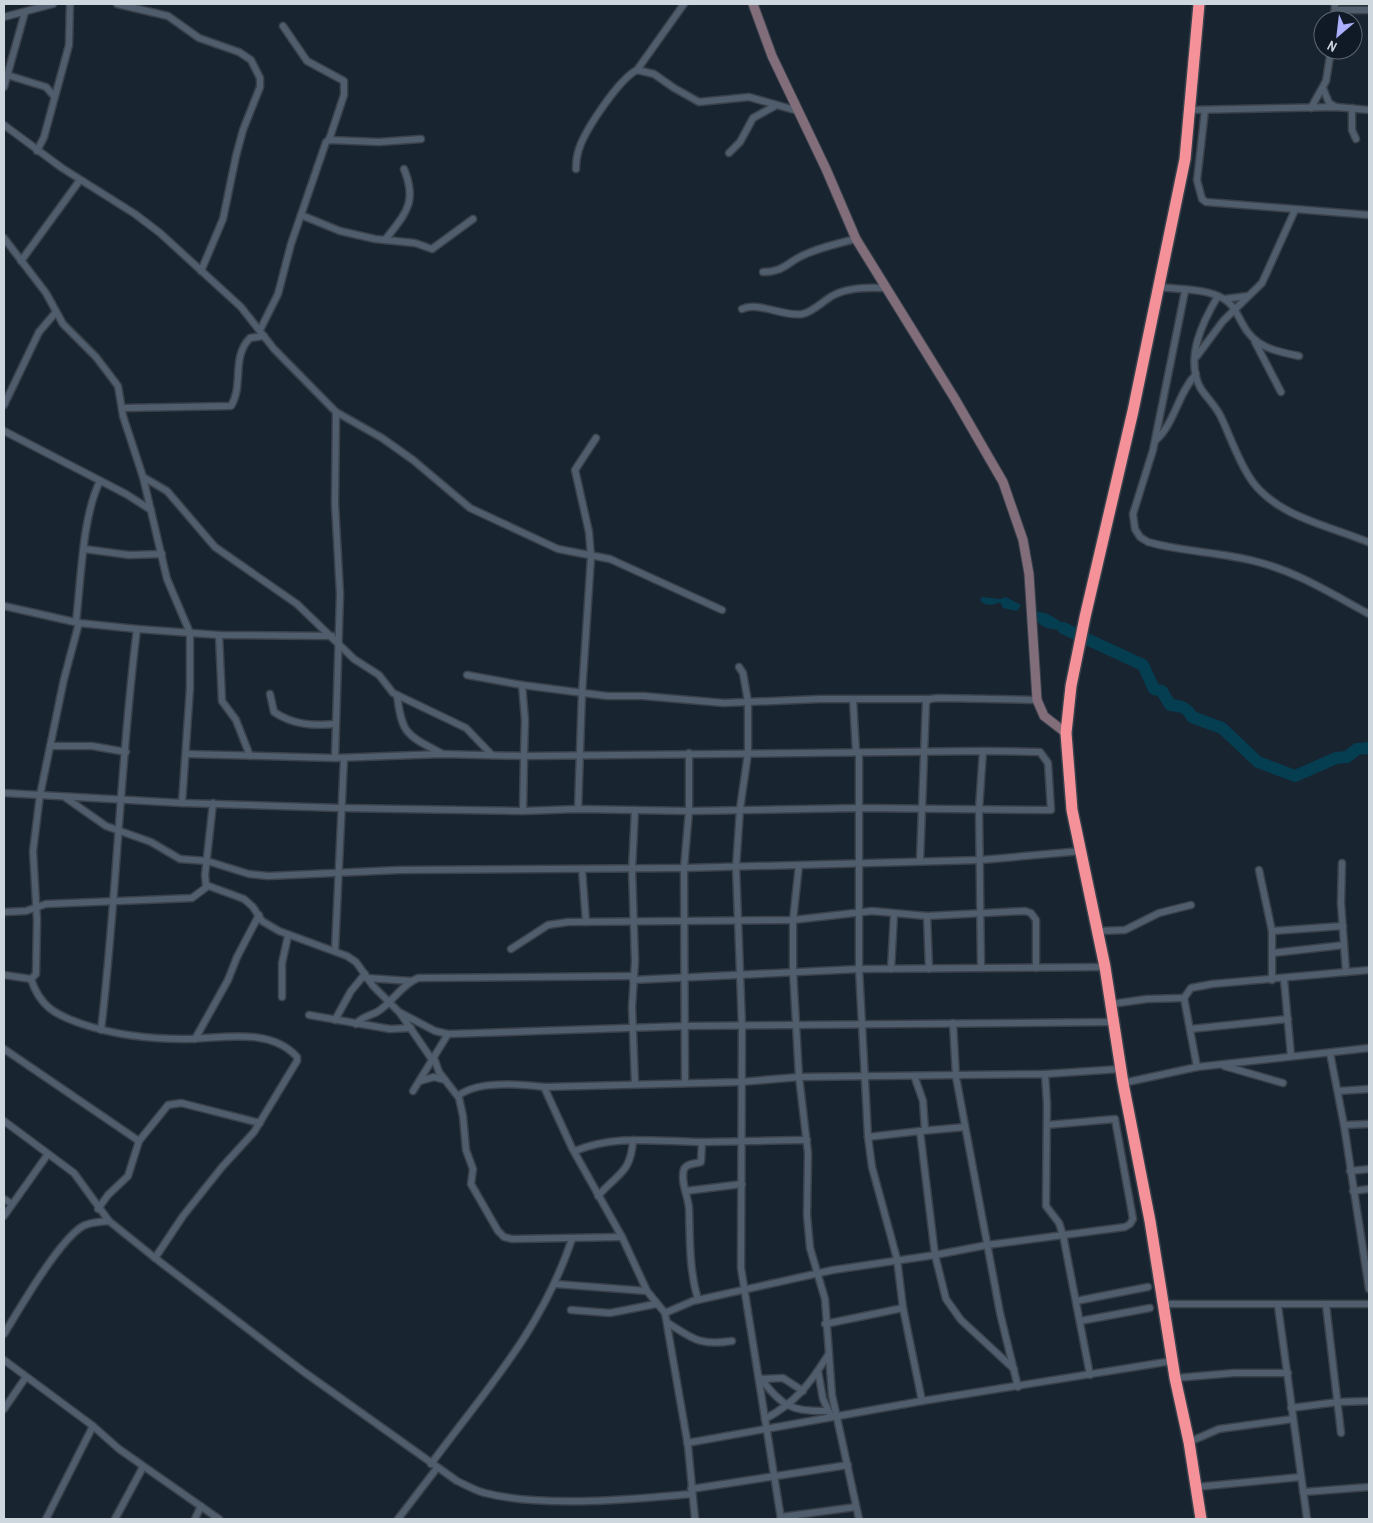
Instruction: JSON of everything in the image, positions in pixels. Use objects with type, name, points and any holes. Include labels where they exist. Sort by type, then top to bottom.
[{"type":"highway","points":[[1199,4],[1185,158],[1160,286],[1075,662],[1066,733],[1072,810],[1105,967],[1123,1083],[1164,1304],[1175,1378],[1189,1442],[1201,1519]]},
{"type":"main road","points":[[753,4],[772,56],[856,239],[991,460],[1014,509],[1024,540],[1029,574],[1036,700],[1044,716],[1066,733]]},
{"type":"street","points":[[4,17],[54,4]]},
{"type":"street","points":[[37,151],[44,137],[69,45],[70,4]]},
{"type":"street","points":[[117,4],[168,16],[199,38],[239,52],[251,60],[260,78],[260,87],[243,130],[236,156],[223,219],[201,270]]},
{"type":"street","points":[[576,169],[579,148],[618,85],[637,70],[684,4]]},
{"type":"street","points":[[1335,7],[1369,10]]},
{"type":"street","points":[[4,87],[25,12]]},
{"type":"street","points":[[122,408],[231,406],[237,387],[240,355],[250,338],[262,333],[277,298],[301,215],[324,145],[329,140],[344,94],[344,81],[307,61],[283,26]]},
{"type":"street","points":[[1311,108],[1323,88],[1330,60]]},
{"type":"street","points":[[637,70],[654,74],[699,102],[749,97],[775,106],[798,111]]},
{"type":"street","points":[[7,76],[46,87],[54,96]]},
{"type":"street","points":[[1323,88],[1330,103],[1336,107]]},
{"type":"street","points":[[729,152],[740,142],[753,118],[775,106]]},
{"type":"street","points":[[1190,110],[1336,107],[1369,110]]},
{"type":"street","points":[[1352,108],[1352,130],[1356,139]]},
{"type":"street","points":[[1205,110],[1197,180],[1202,200],[1206,202],[1295,210],[1369,215]]},
{"type":"street","points":[[4,125],[37,151],[135,214],[241,307],[291,367],[336,412],[382,438],[477,513],[558,548],[591,557],[610,559],[722,610]]},
{"type":"street","points":[[329,140],[379,142],[421,139]]},
{"type":"street","points":[[385,240],[403,218],[408,206],[411,184],[404,169]]},
{"type":"street","points":[[21,261],[80,180]]},
{"type":"street","points":[[1195,358],[1214,331],[1267,275],[1295,210]]},
{"type":"street","points":[[301,215],[340,232],[415,243],[432,249],[473,219]]},
{"type":"street","points":[[4,238],[46,293],[56,312],[76,338],[110,373],[118,386],[122,408],[143,477],[167,579],[188,623],[190,634],[191,658],[187,754],[182,803]]},
{"type":"street","points":[[763,272],[781,270],[805,254],[826,246],[856,239]]},
{"type":"street","points":[[1160,286],[1221,297],[1249,296]]},
{"type":"street","points":[[742,309],[753,306],[789,314],[805,313],[841,292],[871,287],[885,288]]},
{"type":"street","points":[[1185,291],[1155,441],[1133,514],[1133,523],[1140,537],[1160,545],[1254,561],[1270,566],[1324,588],[1369,614]]},
{"type":"street","points":[[1221,297],[1235,310],[1255,342],[1281,392]]},
{"type":"street","points":[[1221,297],[1207,314],[1197,340],[1196,374],[1200,388],[1221,418],[1240,461],[1259,489],[1298,515],[1368,542]]},
{"type":"street","points":[[4,405],[40,332],[56,312]]},
{"type":"street","points":[[1255,342],[1275,351],[1299,356]]},
{"type":"street","points":[[1155,441],[1165,430],[1189,381],[1196,374]]},
{"type":"street","points":[[336,412],[335,504],[339,570],[340,643],[335,724],[336,758]]},
{"type":"street","points":[[4,431],[151,510]]},
{"type":"street","points":[[578,809],[582,693],[591,557],[589,532],[575,470],[596,438]]},
{"type":"street","points":[[143,477],[167,491],[220,551],[297,604],[340,643],[354,659],[379,675],[397,695],[466,728],[492,755]]},
{"type":"street","points":[[31,979],[36,974],[36,907],[33,851],[40,795],[78,622],[84,549],[94,497],[100,481]]},
{"type":"street","points":[[84,549],[129,555],[162,554]]},
{"type":"street","points":[[4,606],[78,622],[190,634],[332,636]]},
{"type":"street","points":[[101,1030],[126,752],[129,694],[137,629]]},
{"type":"street","points":[[219,635],[222,702],[236,720],[250,756]]},
{"type":"street","points":[[739,667],[743,673],[748,702],[748,753],[740,809],[736,867],[742,1026],[740,1082],[742,1140],[741,1268],[744,1290],[760,1378],[766,1429],[781,1518],[856,1507]]},
{"type":"street","points":[[467,675],[522,685],[607,696],[643,696],[724,703],[853,699],[1036,700]]},
{"type":"street","points":[[522,685],[525,720],[523,811]]},
{"type":"street","points":[[270,694],[274,712],[290,721],[322,725],[335,724]]},
{"type":"street","points":[[397,695],[405,731],[442,754]]},
{"type":"street","points":[[853,699],[858,752],[860,808],[859,970],[868,1137],[876,1183],[897,1259],[903,1308],[922,1401]]},
{"type":"street","points":[[920,861],[926,702],[930,699]]},
{"type":"street","points":[[50,746],[92,746],[126,752]]},
{"type":"street","points":[[981,968],[979,809],[983,751]]},
{"type":"street","points":[[4,793],[182,803],[523,811],[578,809],[689,811],[860,808],[1051,810],[1048,763],[1040,752],[689,753],[524,756],[442,754],[344,758],[187,754]]},
{"type":"street","points":[[685,1082],[684,868],[689,811],[689,753]]},
{"type":"street","points":[[335,950],[344,758]]},
{"type":"street","points":[[64,796],[118,832],[151,842],[180,859],[206,861],[248,874],[268,876],[399,870],[632,869],[980,860],[1082,851]]},
{"type":"street","points":[[213,804],[206,861],[205,881],[208,886],[244,899],[267,924],[288,936],[335,950],[356,962],[365,976],[399,1012],[434,1059],[439,1072],[458,1096],[464,1116],[466,1150],[473,1169],[471,1184],[498,1231],[504,1237],[512,1239],[622,1237]]},
{"type":"street","points":[[635,810],[632,869],[635,1084]]},
{"type":"street","points":[[1342,864],[1341,903],[1346,972]]},
{"type":"street","points":[[799,865],[793,920],[793,971],[798,1077],[807,1140],[807,1215],[810,1248],[825,1299],[833,1415],[848,1465],[859,1519]]},
{"type":"street","points":[[582,869],[586,922]]},
{"type":"street","points":[[1259,870],[1272,931],[1272,980]]},
{"type":"street","points":[[4,912],[26,911],[46,904],[113,903],[192,898],[208,886]]},
{"type":"street","points":[[1098,931],[1125,930],[1159,913],[1191,905]]},
{"type":"street","points":[[511,949],[548,926],[586,922],[633,920],[793,920],[872,911],[927,916],[1025,912],[1035,916],[1036,968]]},
{"type":"street","points":[[890,969],[894,914]]},
{"type":"street","points":[[195,1039],[228,980],[237,957],[259,915]]},
{"type":"street","points":[[927,916],[930,969]]},
{"type":"street","points":[[1272,931],[1343,926]]},
{"type":"street","points":[[282,997],[282,964],[288,936]]},
{"type":"street","points":[[1273,952],[1344,945]]},
{"type":"street","points":[[365,976],[411,981],[434,976],[686,978],[793,971],[1105,967]]},
{"type":"street","points":[[1197,1067],[1184,998],[1187,991],[1199,986],[1369,970]]},
{"type":"street","points":[[4,975],[31,979]]},
{"type":"street","points":[[335,1020],[351,991],[365,976]]},
{"type":"street","points":[[31,979],[39,999],[52,1011],[67,1019],[101,1030],[119,1035],[195,1039],[225,1037],[269,1040],[286,1047],[297,1057],[297,1061],[248,1141],[227,1162],[183,1216],[155,1258]]},
{"type":"street","points":[[1284,979],[1291,1056]]},
{"type":"street","points":[[356,1024],[361,1018],[377,1012],[411,981]]},
{"type":"street","points":[[1111,1004],[1147,998],[1184,998]]},
{"type":"street","points":[[399,1012],[435,1031],[448,1034],[795,1024],[1114,1022]]},
{"type":"street","points":[[309,1015],[390,1029],[411,1028]]},
{"type":"street","points":[[1190,1029],[1288,1019]]},
{"type":"street","points":[[952,1023],[956,1077],[965,1127],[1000,1313],[1018,1387]]},
{"type":"street","points":[[413,1091],[448,1034]]},
{"type":"street","points":[[1123,1083],[1197,1067],[1369,1048]]},
{"type":"street","points":[[4,1049],[139,1141]]},
{"type":"street","points":[[1330,1053],[1344,1125],[1353,1190],[1368,1271],[1369,1289]]},
{"type":"street","points":[[1220,1065],[1283,1083]]},
{"type":"street","points":[[420,1081],[434,1077],[466,1090],[517,1084],[544,1087],[740,1082],[798,1077],[956,1077],[1121,1069]]},
{"type":"street","points":[[1045,1074],[1047,1125],[1046,1206],[1059,1223],[1063,1235],[1090,1375]]},
{"type":"street","points":[[915,1078],[923,1102],[923,1130],[935,1255],[946,1299],[952,1309],[975,1334],[1014,1369]]},
{"type":"street","points":[[544,1087],[598,1196],[622,1237],[647,1292],[665,1313],[687,1443],[695,1519]]},
{"type":"street","points":[[1338,1091],[1369,1089]]},
{"type":"street","points":[[458,1096],[466,1090]]},
{"type":"street","points":[[98,1209],[108,1194],[128,1176],[139,1141],[164,1107],[173,1103],[260,1124]]},
{"type":"street","points":[[665,1313],[698,1300],[818,1273],[987,1245],[1125,1227],[1130,1224],[1133,1219],[1115,1119],[1047,1125]]},
{"type":"street","points":[[4,1121],[80,1180],[98,1209],[109,1221],[155,1258],[434,1466],[482,1493],[527,1500],[618,1499],[691,1491],[848,1465]]},
{"type":"street","points":[[1344,1125],[1369,1124]]},
{"type":"street","points":[[868,1137],[965,1127]]},
{"type":"street","points":[[598,1196],[627,1168],[632,1157],[633,1140]]},
{"type":"street","points":[[575,1151],[606,1141],[807,1140]]},
{"type":"street","points":[[698,1300],[690,1272],[684,1169],[687,1166],[701,1162],[702,1142]]},
{"type":"street","points":[[4,1216],[48,1154]]},
{"type":"street","points":[[1350,1171],[1369,1169]]},
{"type":"street","points":[[686,1191],[742,1184]]},
{"type":"street","points":[[1353,1190],[1369,1189]]},
{"type":"street","points":[[4,1199],[12,1204]]},
{"type":"street","points":[[4,1334],[52,1260],[72,1235],[84,1226],[109,1221]]},
{"type":"street","points":[[398,1519],[526,1338],[555,1284],[572,1239]]},
{"type":"street","points":[[555,1284],[647,1292]]},
{"type":"street","points":[[1076,1300],[1148,1287]]},
{"type":"street","points":[[570,1310],[610,1313],[656,1304]]},
{"type":"street","points":[[1164,1304],[1278,1306],[1369,1304]]},
{"type":"street","points":[[1326,1305],[1341,1433]]},
{"type":"street","points":[[1278,1306],[1307,1519]]},
{"type":"street","points":[[826,1324],[903,1308]]},
{"type":"street","points":[[1080,1321],[1150,1308]]},
{"type":"street","points":[[668,1323],[683,1334],[708,1344],[732,1341]]},
{"type":"street","points":[[765,1419],[787,1406],[803,1391],[828,1355]]},
{"type":"street","points":[[4,1360],[93,1426],[143,1467],[219,1519]]},
{"type":"street","points":[[687,1443],[833,1415],[1172,1361]]},
{"type":"street","points":[[818,1371],[823,1399],[833,1415]]},
{"type":"street","points":[[1175,1378],[1234,1373],[1288,1373]]},
{"type":"street","points":[[4,1409],[26,1377]]},
{"type":"street","points":[[760,1378],[783,1378],[803,1391]]},
{"type":"street","points":[[760,1378],[787,1406],[833,1415]]},
{"type":"street","points":[[1291,1408],[1338,1402],[1369,1401]]},
{"type":"street","points":[[1189,1442],[1218,1429],[1293,1419]]},
{"type":"street","points":[[46,1519],[93,1426]]},
{"type":"street","points":[[115,1519],[143,1467]]},
{"type":"street","points":[[1196,1487],[1301,1477]]},
{"type":"street","points":[[1303,1492],[1369,1487]]},
{"type":"street","points":[[195,1519],[201,1506]]},
{"type":"water","points":[[982,597],[1000,599],[1006,597],[1021,605],[1017,611],[1003,608],[1000,602],[992,605],[984,603],[980,600]]},
{"type":"water","points":[[1036,611],[1048,614],[1066,625],[1061,630],[1044,627],[1038,623],[1034,615]]},
{"type":"waterway","points":[[1063,628],[1143,665],[1154,689],[1162,691],[1170,705],[1183,708],[1192,717],[1222,728],[1258,762],[1295,776],[1336,758],[1347,757],[1357,749],[1369,748]]}]
